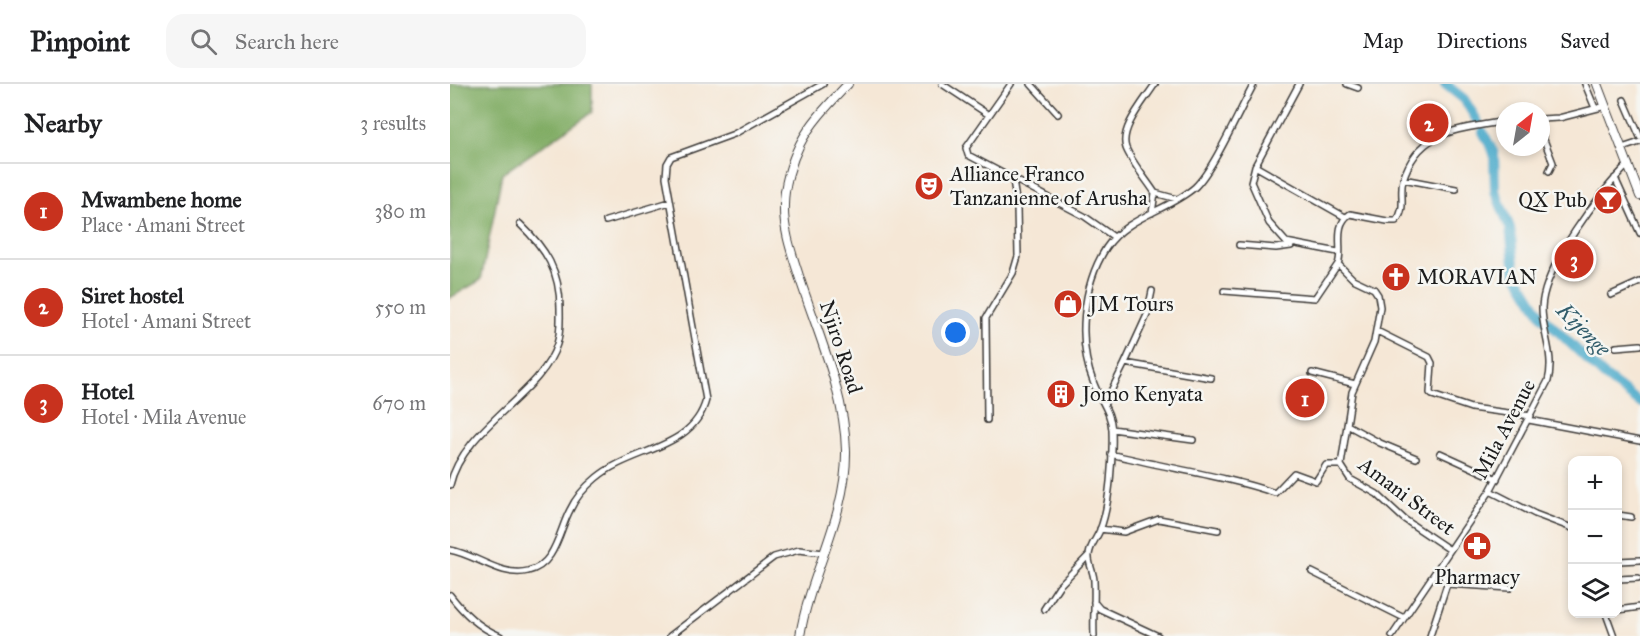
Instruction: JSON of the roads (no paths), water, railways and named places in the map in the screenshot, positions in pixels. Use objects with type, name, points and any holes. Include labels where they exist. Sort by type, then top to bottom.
[{"type":"street","points":[[450,550],[509,570],[528,572],[540,566],[554,550],[569,510],[592,481],[604,471],[669,443],[695,426],[703,414],[706,400],[670,202],[666,177],[667,164],[671,157],[734,134],[823,84]]},
{"type":"street","name":"Njiro Road","points":[[800,636],[811,586],[839,508],[845,476],[846,451],[842,408],[792,253],[783,207],[785,191],[800,143],[824,110],[848,84]]},
{"type":"street","points":[[942,84],[989,115]]},
{"type":"street","points":[[1011,84],[965,151],[971,159],[1084,216],[1114,237]]},
{"type":"street","points":[[1031,84],[1058,114]]},
{"type":"street","points":[[1155,84],[1131,122],[1125,138],[1126,148],[1155,192],[1177,199]]},
{"type":"street","points":[[1044,609],[1059,585],[1089,555],[1100,529],[1107,501],[1112,429],[1105,403],[1093,382],[1084,342],[1085,306],[1104,250],[1128,225],[1193,189],[1205,176],[1254,84]]},
{"type":"street","points":[[1299,84],[1255,166],[1251,182],[1256,200],[1269,223],[1286,242],[1338,252]]},
{"type":"street","points":[[1347,84],[1358,88]]},
{"type":"street","points":[[1585,84],[1595,108]]},
{"type":"street","points":[[1597,84],[1640,196]]},
{"type":"street","points":[[1624,100],[1640,137]]},
{"type":"street","points":[[1550,118],[1606,106]]},
{"type":"street","points":[[1224,291],[1315,298],[1338,264],[1338,237],[1345,217],[1350,213],[1396,221],[1403,211],[1403,179],[1413,161],[1432,138],[1496,123]]},
{"type":"street","points":[[1622,148],[1640,142]]},
{"type":"street","points":[[1549,171],[1553,163],[1550,155]]},
{"type":"street","name":"Mila Avenue","points":[[1392,636],[1490,491],[1530,418],[1550,373],[1547,331],[1542,316],[1546,288],[1561,254],[1615,178],[1629,164]]},
{"type":"street","points":[[1255,166],[1345,217]]},
{"type":"street","points":[[1615,178],[1640,233]]},
{"type":"street","points":[[1403,179],[1456,189]]},
{"type":"street","points":[[987,420],[986,318],[1013,273],[1018,256],[1017,207],[1012,180]]},
{"type":"street","points":[[1152,213],[1155,192]]},
{"type":"street","points":[[606,221],[670,202]]},
{"type":"street","points":[[450,484],[456,466],[468,449],[532,382],[551,359],[557,345],[560,325],[558,277],[550,257],[520,224]]},
{"type":"street","points":[[1239,245],[1276,248],[1294,245]]},
{"type":"street","name":"Amani Street","points":[[1338,264],[1353,279],[1374,289],[1378,296],[1377,331],[1364,369],[1355,384],[1341,465],[1350,479],[1377,494],[1404,519],[1450,550]]},
{"type":"street","points":[[1611,295],[1640,282]]},
{"type":"street","points":[[1105,403],[1147,315],[1152,291]]},
{"type":"street","points":[[1377,331],[1429,357],[1432,363],[1430,393],[1432,395],[1471,408],[1640,441]]},
{"type":"street","points":[[1616,346],[1640,345]]},
{"type":"street","points":[[1125,363],[1211,378]]},
{"type":"street","points":[[1312,373],[1355,384]]},
{"type":"street","points":[[1349,426],[1380,443],[1416,458]]},
{"type":"street","points":[[1112,429],[1193,440]]},
{"type":"street","points":[[1440,453],[1497,479]]},
{"type":"street","points":[[1111,454],[1201,475],[1245,482],[1275,493],[1294,473],[1316,481],[1326,465],[1341,465]]},
{"type":"street","points":[[1490,491],[1534,514],[1568,527]]},
{"type":"street","points":[[1622,516],[1631,517]]},
{"type":"street","points":[[1100,529],[1124,532],[1151,520],[1162,519],[1218,530]]},
{"type":"street","points":[[670,636],[774,557],[799,550],[824,553]]},
{"type":"street","points":[[1089,555],[1094,580],[1094,636]]},
{"type":"street","points":[[1622,561],[1640,560]]},
{"type":"street","points":[[1430,636],[1447,584],[1440,567]]},
{"type":"street","points":[[1312,572],[1404,618]]},
{"type":"street","points":[[1622,579],[1638,578]]},
{"type":"street","points":[[1447,584],[1510,588]]},
{"type":"street","points":[[450,595],[464,613],[485,630],[500,636]]},
{"type":"street","points":[[1093,601],[1100,609],[1158,636]]},
{"type":"street","points":[[1622,609],[1640,607]]},
{"type":"street","points":[[1607,618],[1614,636]]},
{"type":"waterway","name":"Kijenge","points":[[1445,84],[1464,99],[1478,122]]},
{"type":"waterway","name":"Kijenge","points":[[1483,132],[1494,153],[1495,191],[1510,228],[1515,272],[1542,316],[1603,375],[1640,403]]},
{"type":"place","name":"Siret hostel","points":[[1429,123]]},
{"type":"place","name":"Alliance Franco Tanzanienne of Arusha","points":[[929,186]]},
{"type":"place","name":"QX Pub","points":[[1608,200]]},
{"type":"place","name":"Hotel","points":[[1574,259]]},
{"type":"place","name":"MORAVIAN","points":[[1396,277]]},
{"type":"place","name":"JM Tours","points":[[1068,304]]},
{"type":"place","name":"Jomo Kenyata","points":[[1061,394]]},
{"type":"place","name":"Mwambene home","points":[[1305,398]]},
{"type":"place","name":"Pharmacy","points":[[1477,546]]}]
